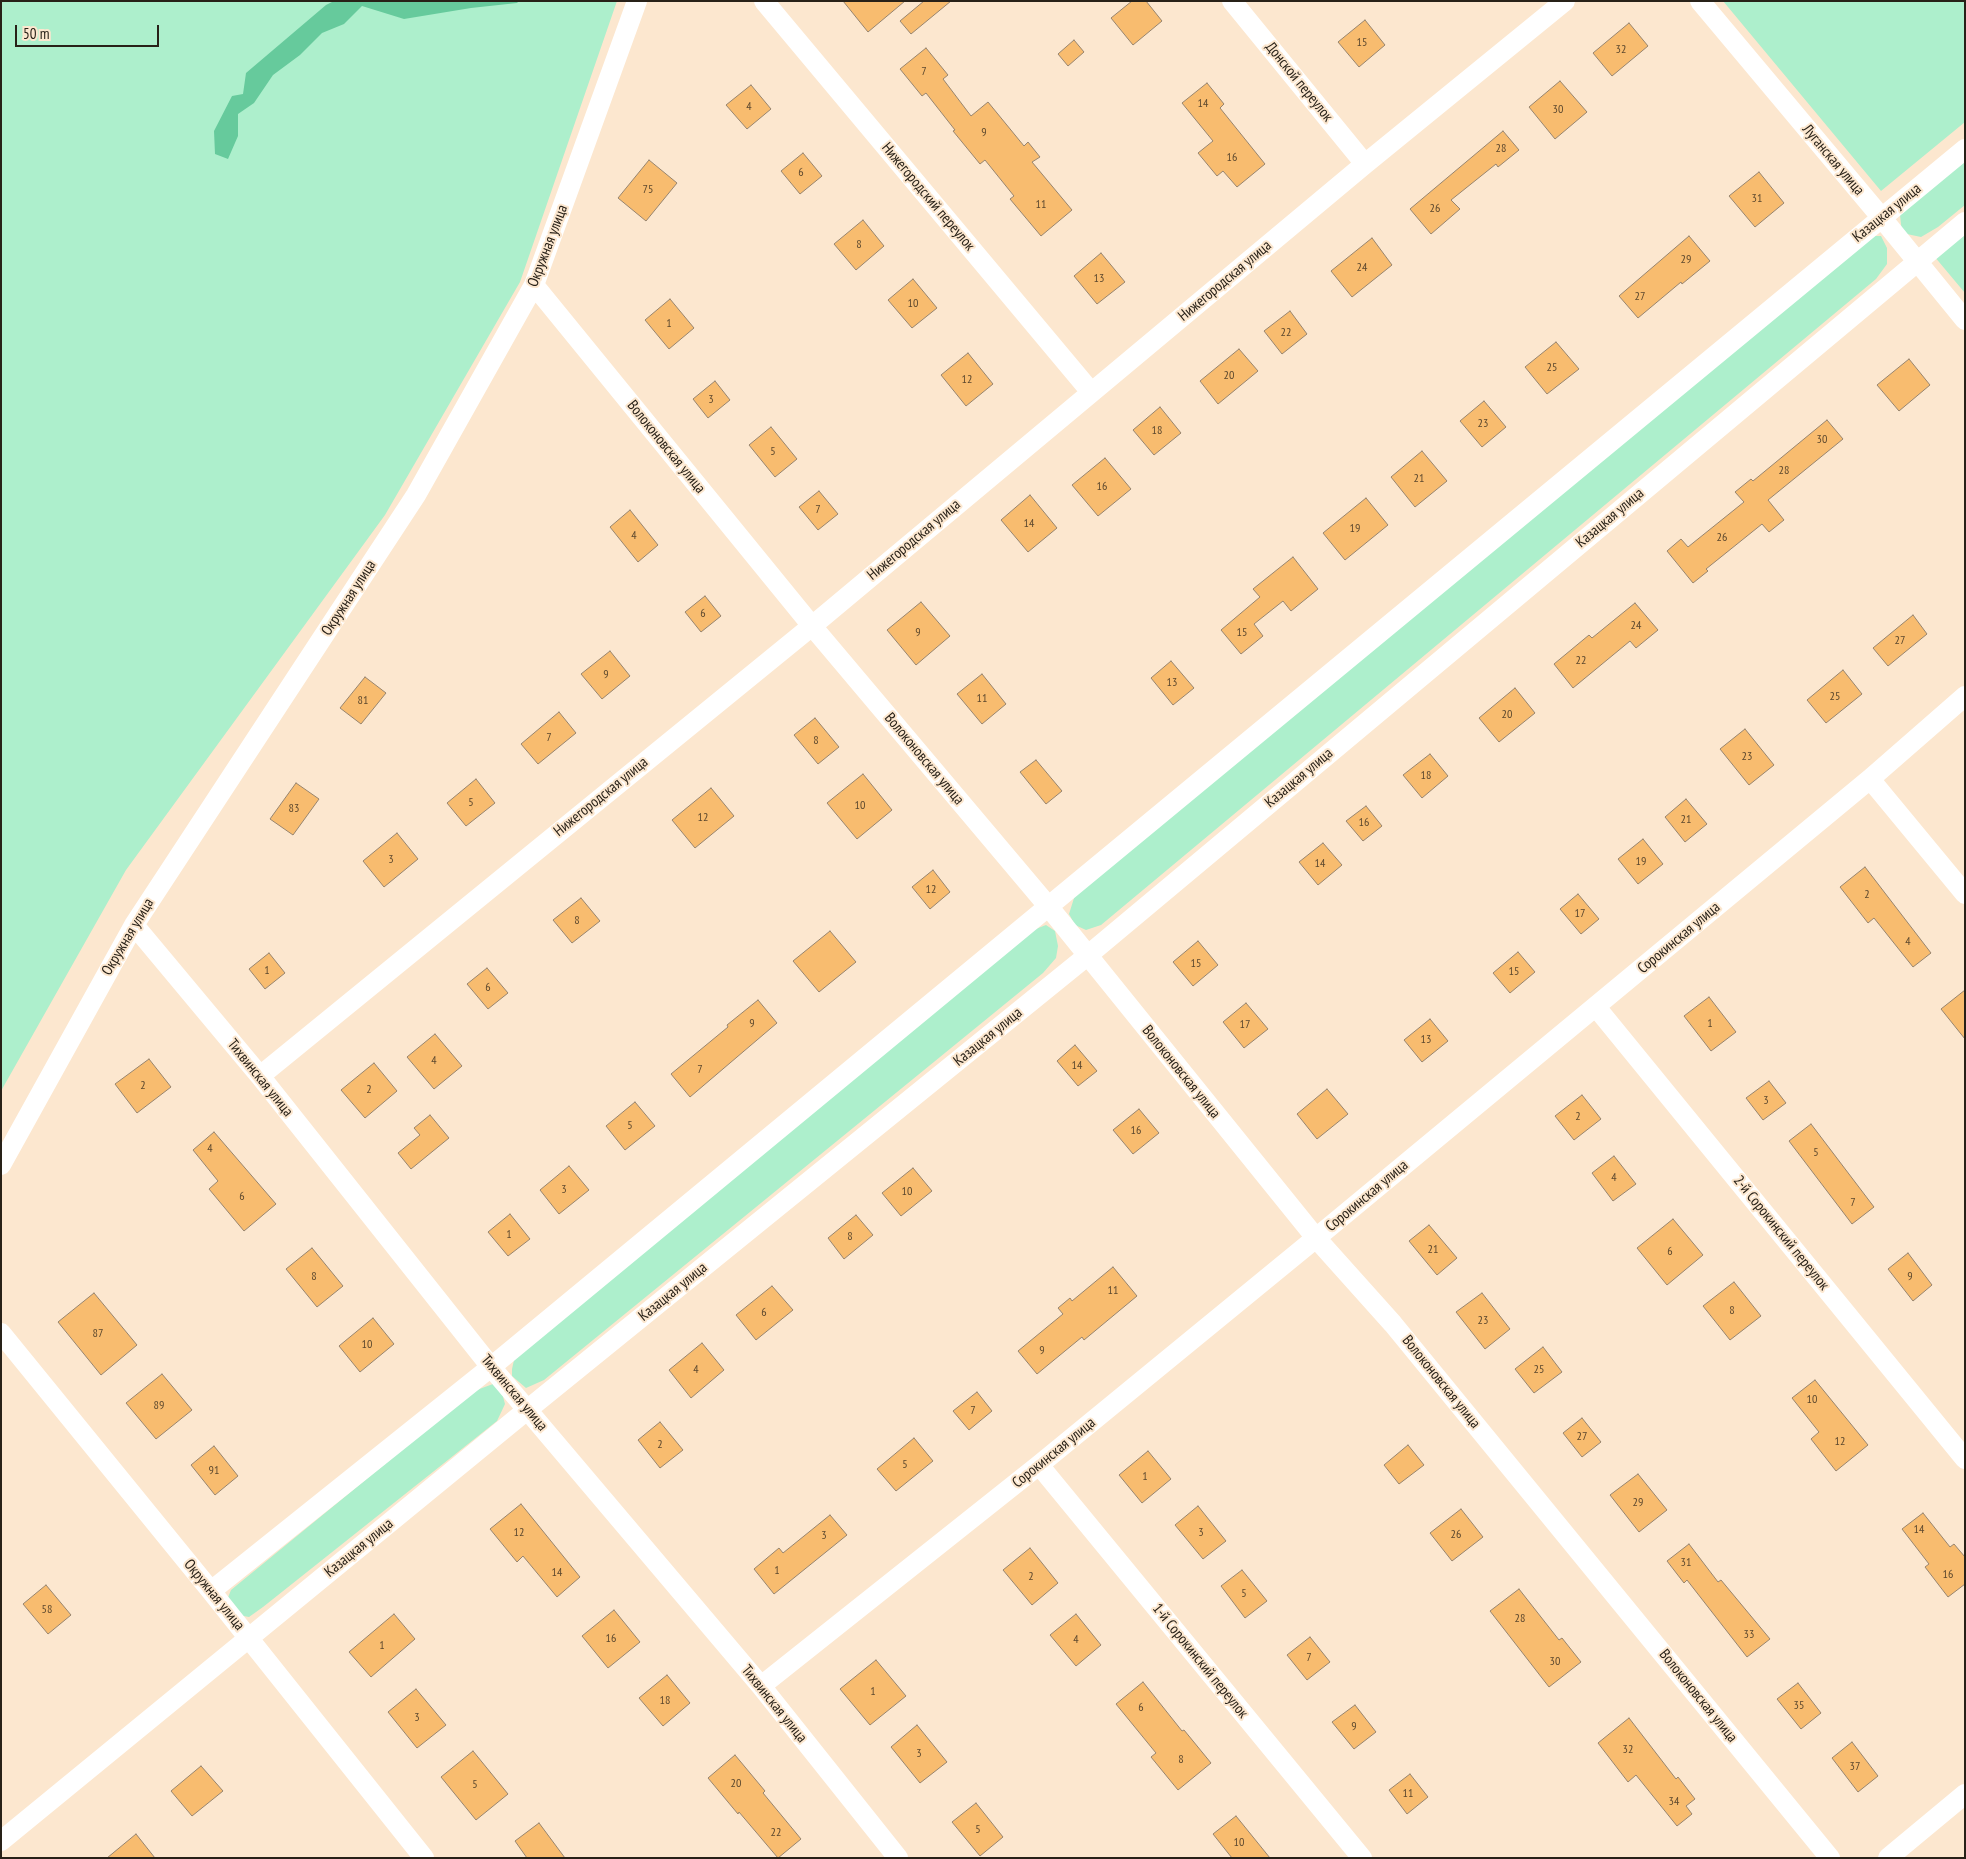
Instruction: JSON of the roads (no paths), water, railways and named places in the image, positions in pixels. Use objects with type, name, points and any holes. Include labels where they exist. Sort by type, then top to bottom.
[{"type":"street","name":"Окружная улица","points":[[1,1165],[134,925],[416,495],[534,285],[638,1]]},
{"type":"street","name":"Нижегородский переулок","points":[[764,1],[1091,392]]},
{"type":"street","name":"Донской переулок","points":[[1232,1],[1365,164]]},
{"type":"street","name":"Нижегородская улица","points":[[260,1076],[812,626],[1365,164],[1565,1]]},
{"type":"street","name":"Луганская улица","points":[[1700,1],[1965,320]]},
{"type":"street","name":"Казацкая улица","points":[[211,1591],[492,1367],[1965,149]]},
{"type":"street","name":"Казацкая улица","points":[[1,1841],[527,1410],[1087,956],[1965,222]]},
{"type":"street","name":"Волоконовская улица","points":[[534,285],[812,626],[1048,906],[1316,1238],[1393,1324],[1830,1858]]},
{"type":"street","name":"Сорокинская улица","points":[[761,1686],[1039,1465],[1316,1238],[1870,779],[1965,696]]},
{"type":"street","points":[[1870,779],[1965,894]]},
{"type":"street","name":"Тихвинская улица","points":[[134,925],[260,1076],[527,1410],[761,1686],[898,1858]]},
{"type":"street","name":"2-й Сорокинский переулок","points":[[1596,1007],[1965,1459]]},
{"type":"street","name":"Окружная улица","points":[[1,1333],[211,1591],[424,1858]]},
{"type":"street","name":"1-й Сорокинский переулок","points":[[1039,1465],[1362,1858]]},
{"type":"street","points":[[1888,1858],[1965,1794]]}]
